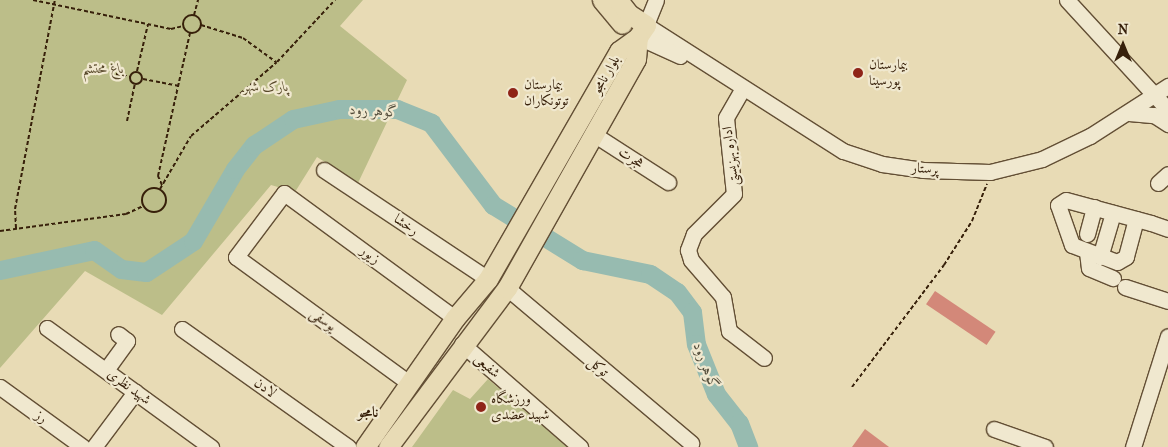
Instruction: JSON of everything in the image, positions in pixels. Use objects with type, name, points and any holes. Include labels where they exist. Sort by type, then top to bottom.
[{"type":"main road","points":[[602,0],[642,31]]},
{"type":"main road","points":[[618,0],[642,31]]},
{"type":"main road","name":"بلوار نامجو","points":[[388,447],[462,344],[507,288],[526,258],[636,59],[642,31]]},
{"type":"main road","name":"بلوار نامجو","points":[[365,447],[455,318],[488,279],[508,248],[619,51],[642,31]]},
{"type":"main road","points":[[528,213],[545,225]]},
{"type":"street","points":[[642,31],[656,0]]},
{"type":"street","points":[[1067,0],[1163,101]]},
{"type":"street","name":"پرستار","points":[[642,31],[737,84],[843,151],[882,164],[923,170],[990,172],[1042,159],[1129,113],[1163,101],[1168,86]]},
{"type":"street","name":"اداره بهزیستی","points":[[737,84],[726,118],[734,194],[694,234],[688,250],[691,260],[723,297],[729,331],[764,358]]},
{"type":"street","points":[[1129,113],[1154,115],[1168,124]]},
{"type":"street","name":"هجرت","points":[[594,134],[668,182]]},
{"type":"street","name":"رخشا","points":[[324,170],[488,279]]},
{"type":"street","name":"زیور","points":[[236,258],[284,193],[455,318]]},
{"type":"street","points":[[1136,220],[1122,261],[1093,254],[1069,240],[1058,205],[1066,200],[1168,229]]},
{"type":"street","points":[[1087,234],[1094,207]]},
{"type":"street","points":[[1113,278],[1089,268],[1093,254],[1114,213]]},
{"type":"street","name":"یوسفی","points":[[236,258],[409,383]]},
{"type":"street","points":[[1125,287],[1168,302]]},
{"type":"street","name":"توکل","points":[[507,288],[691,443]]},
{"type":"street","name":"شهید نظری","points":[[47,328],[212,447]]},
{"type":"street","name":"لادن","points":[[182,329],[348,447]]},
{"type":"street","points":[[106,370],[127,340],[118,334]]},
{"type":"street","points":[[1133,447],[1168,336]]},
{"type":"street","name":"شفیعی","points":[[462,344],[580,447]]},
{"type":"street","name":"رز","points":[[0,387],[83,447]]},
{"type":"street","points":[[94,447],[135,392]]},
{"type":"street","points":[[994,429],[1045,447]]},
{"type":"path","points":[[33,0],[170,29],[183,26]]},
{"type":"path","points":[[16,228],[15,209],[55,0]]},
{"type":"path","points":[[198,0],[194,15],[201,25],[243,38],[276,62]]},
{"type":"path","points":[[160,189],[191,136],[276,62],[335,0]]},
{"type":"path","points":[[183,26],[187,16],[194,15]]},
{"type":"path","points":[[142,79],[138,71],[148,24]]},
{"type":"path","points":[[162,185],[158,176],[190,33],[201,25]]},
{"type":"path","points":[[183,26],[190,33]]},
{"type":"path","points":[[96,70],[130,77],[135,84]]},
{"type":"path","points":[[130,77],[138,71]]},
{"type":"path","points":[[127,121],[135,84],[142,79],[179,86]]},
{"type":"path","points":[[852,387],[944,265],[976,214],[990,172]]},
{"type":"path","points":[[154,188],[160,189],[167,198],[163,209],[153,212],[143,206],[144,194],[154,188]]},
{"type":"path","points":[[0,231],[126,214],[143,206]]},
{"type":"green space","name":"پارک شهر","points":[[0,0],[363,0],[340,26],[407,80],[358,183],[317,157],[295,192],[271,185],[162,315],[85,271],[0,368]]},
{"type":"green space","name":"ورزشگاه شهید عضدی","points":[[488,379],[567,447],[412,447],[453,390],[470,399]]},
{"type":"building","points":[[935,291],[996,332],[987,345],[926,304]]},
{"type":"building","points":[[865,429],[889,447],[852,447]]},
{"type":"waterway","name":"گوهر رود","points":[[0,270],[94,250],[121,269],[146,272],[193,241],[235,169],[254,145],[293,119],[339,109],[397,109],[431,123],[493,205],[582,260],[650,274],[677,292],[692,312],[696,344],[716,394],[739,423],[748,447]]},
{"type":"place","name":"بیمارستان پورسینا","points":[[858,73]]},
{"type":"place","name":"بیمارستان توتونکاران","points":[[513,93]]},
{"type":"place","name":"ورزشگاه شهید عضدی","points":[[481,407]]},
{"type":"district","name":"نامجو","points":[[368,413]]},
{"type":"park label","name":"باغ محتشم","points":[[103,69]]}]
